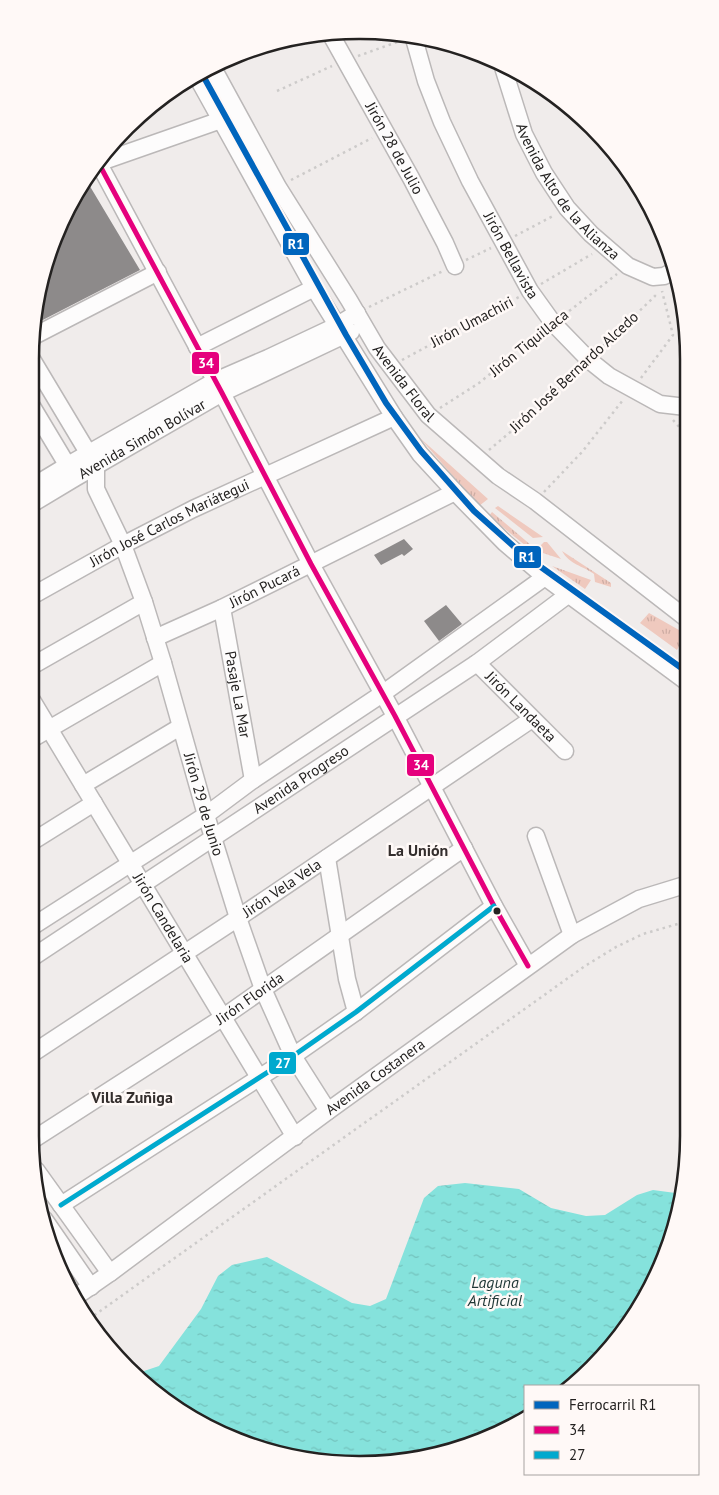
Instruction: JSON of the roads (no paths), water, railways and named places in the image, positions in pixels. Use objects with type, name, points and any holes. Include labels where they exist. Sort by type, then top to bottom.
[{"type":"street","name":"Jirón 28 de Julio","points":[[333,40],[429,211],[455,266]]},
{"type":"street","name":"Jirón Bellavista","points":[[415,44],[426,81],[442,122],[470,181],[530,291],[553,323],[589,360],[609,376],[660,404],[680,406]]},
{"type":"street","name":"Avenida Floral","points":[[216,73],[278,187],[376,348],[428,415],[498,476],[535,501],[680,614]]},
{"type":"street","name":"Avenida Alto de la Alianza","points":[[505,74],[524,134],[544,173],[567,208],[591,234],[628,266],[653,277],[668,274]]},
{"type":"street","points":[[200,82],[339,331],[420,454],[505,543],[545,577],[680,677]]},
{"type":"street","points":[[110,158],[221,120]]},
{"type":"street","points":[[102,169],[219,387],[310,564],[395,716],[494,906],[528,966]]},
{"type":"street","points":[[40,333],[158,272]]},
{"type":"street","points":[[197,347],[314,288]]},
{"type":"street","name":"Avenida Simón Bolívar","points":[[39,484],[92,460],[268,358],[339,331],[360,319]]},
{"type":"street","points":[[39,371],[92,460]]},
{"type":"street","name":"Jirón José Carlos Mariátegui","points":[[39,592],[123,544],[193,509],[394,417]]},
{"type":"street","points":[[39,418],[71,471],[96,489]]},
{"type":"street","name":"Jirón 29 de Junio","points":[[92,460],[96,489],[123,544],[144,602],[213,838],[263,989],[292,1056],[328,1111]]},
{"type":"street","name":"Avenida Simón Bolívar","points":[[39,498],[71,471]]},
{"type":"street","name":"Jirón Pucará","points":[[155,638],[222,608],[455,492]]},
{"type":"street","name":"Avenida Progreso","points":[[39,922],[206,815],[253,780],[382,694],[545,577]]},
{"type":"street","name":"Avenida Progreso","points":[[39,953],[477,663],[569,594]]},
{"type":"street","points":[[39,662],[144,602]]},
{"type":"street","name":"Pasaje La Mar","points":[[222,608],[253,780]]},
{"type":"street","points":[[39,735],[163,663]]},
{"type":"street","name":"Jirón Landaeta","points":[[477,663],[565,751]]},
{"type":"street","name":"Jirón Candelaria","points":[[39,712],[295,1138]]},
{"type":"street","name":"Jirón Vela Vela","points":[[39,1049],[183,952],[238,918],[532,719]]},
{"type":"street","points":[[83,785],[180,727]]},
{"type":"street","points":[[39,837],[94,803]]},
{"type":"street","points":[[536,836],[572,935]]},
{"type":"street","name":"Jirón Florida","points":[[39,1136],[222,1018],[464,848]]},
{"type":"street","points":[[326,858],[347,979],[356,1012]]},
{"type":"street","name":"Avenida Costanera","points":[[81,1293],[295,1138],[328,1111],[572,935],[639,898],[680,886]]},
{"type":"street","points":[[61,1206],[292,1056],[356,1012],[494,906]]},
{"type":"street","points":[[41,1177],[110,1273]]},
{"type":"street","points":[[55,1234],[91,1287]]},
{"type":"water","name":"Laguna Artificial","points":[[465,1183],[519,1189],[551,1208],[586,1216],[605,1215],[637,1195],[653,1190],[675,1193],[663,1239],[647,1277],[626,1314],[601,1347],[561,1385],[524,1385],[524,1411],[482,1432],[463,1439],[422,1450],[380,1456],[339,1456],[297,1450],[256,1439],[218,1423],[181,1402],[142,1372],[159,1366],[201,1309],[218,1276],[232,1265],[267,1257],[352,1303],[370,1306],[386,1299],[424,1198],[438,1186]]},
{"type":"rail line","name":"R1","points":[[205,79],[346,335],[386,403],[421,451],[474,511],[520,552],[680,667]]},
{"type":"district","name":"La Unión","points":[[418,850]]},
{"type":"district","name":"Villa Zuñiga","points":[[132,1097]]}]
